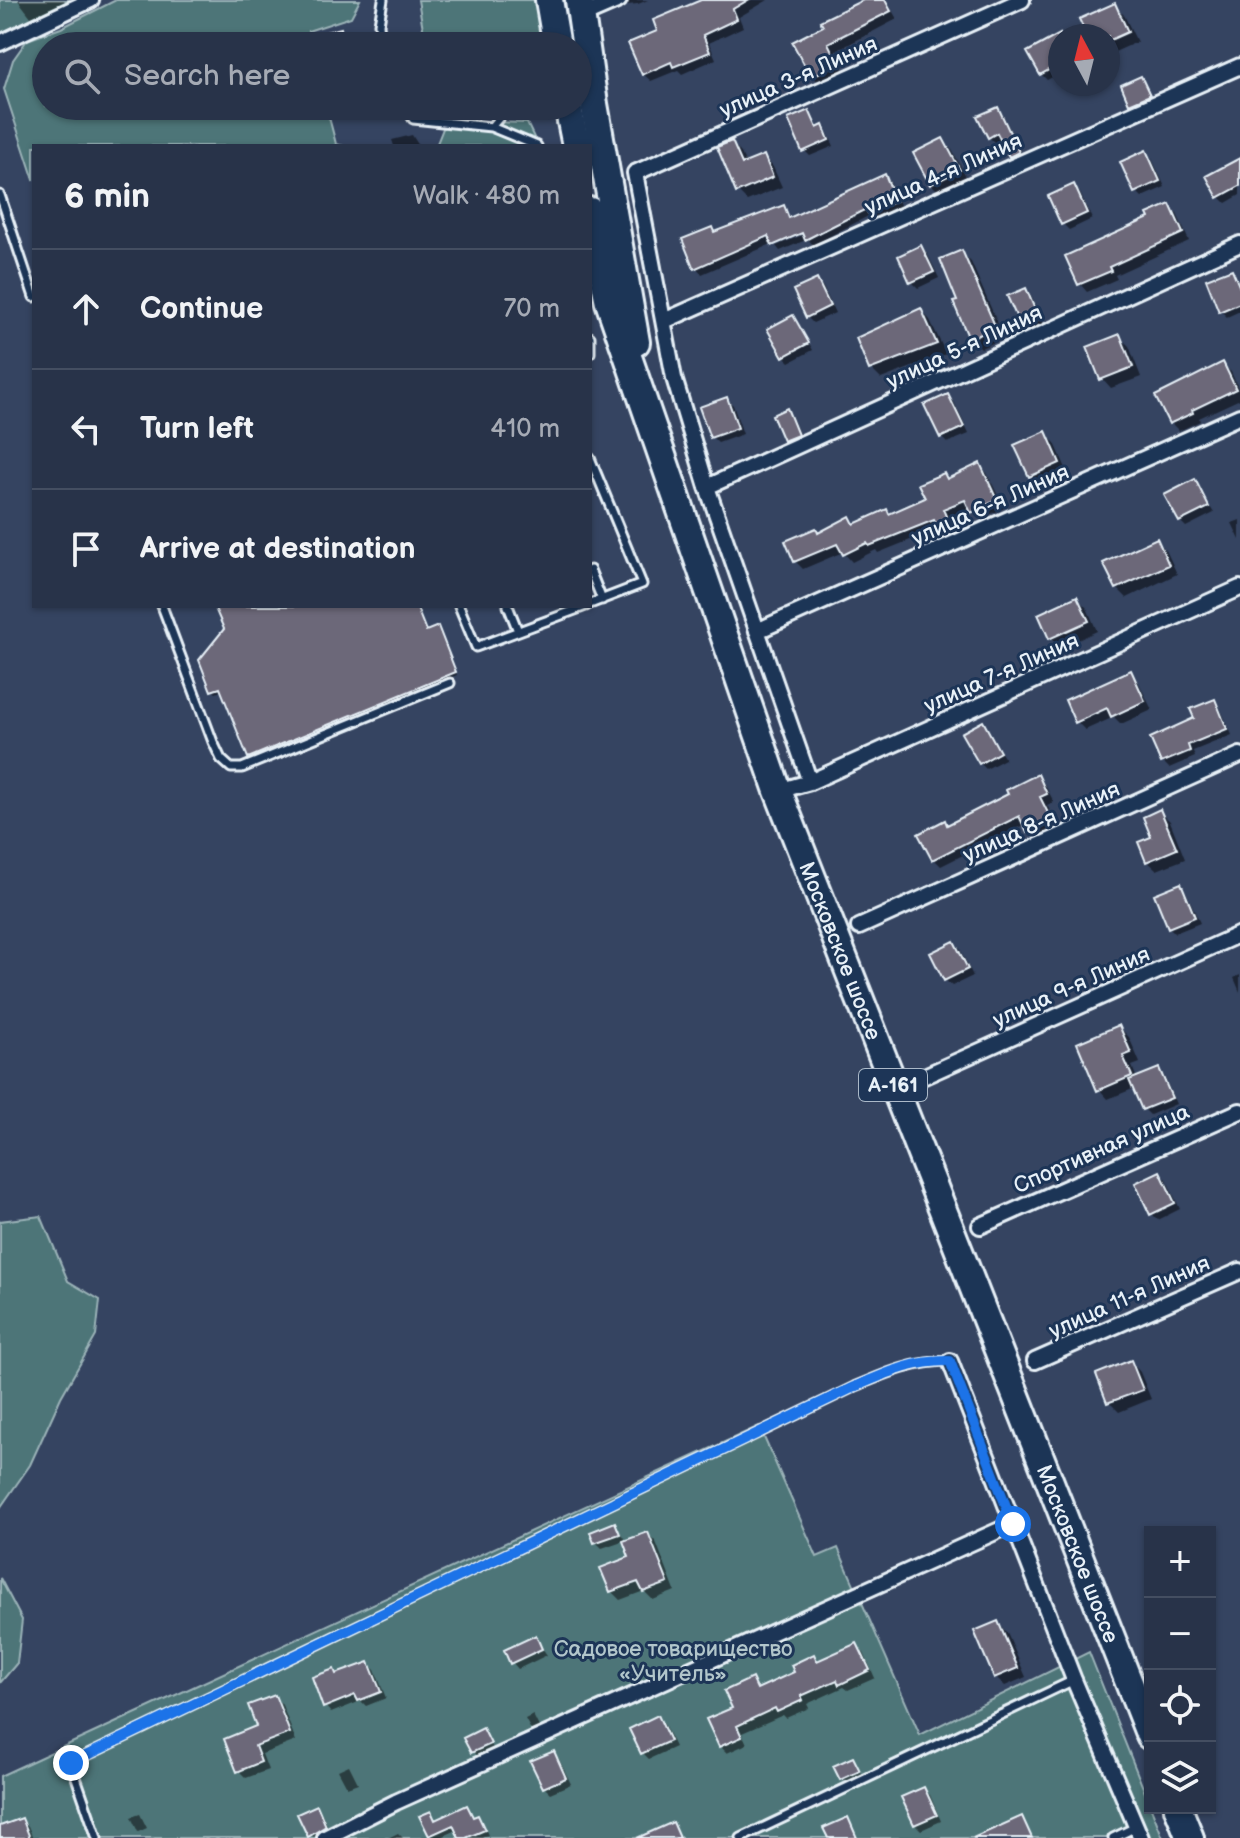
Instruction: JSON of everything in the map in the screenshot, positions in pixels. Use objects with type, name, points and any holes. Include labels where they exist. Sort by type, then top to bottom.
[{"type":"highway","name":"А-161","points":[[581,8],[584,32]]},
{"type":"highway","name":"А-161","points":[[592,89],[651,428]]},
{"type":"highway","points":[[571,120],[576,144]]},
{"type":"highway","name":"А-161","points":[[592,226],[609,302],[651,428]]},
{"type":"highway","name":"Московское шоссе","points":[[651,428],[778,791],[1144,1721]]},
{"type":"highway","points":[[1180,1814],[1190,1838]]},
{"type":"street","points":[[0,43],[70,4],[91,0]]},
{"type":"street","points":[[581,8],[619,0]]},
{"type":"street","name":"улица 3-я Линия","points":[[664,321],[635,173],[1022,0]]},
{"type":"street","name":"улица 4-я Линия","points":[[664,321],[1240,66]]},
{"type":"street","name":"улица 5-я Линия","points":[[707,487],[1240,244]]},
{"type":"street","points":[[664,321],[674,378],[707,487],[810,782]]},
{"type":"street","name":"улица 6-я Линия","points":[[757,631],[1240,416]]},
{"type":"street","name":"улица 7-я Линия","points":[[778,791],[810,782],[1240,588]]},
{"type":"street","name":"улица 8-я Линия","points":[[859,927],[1240,755]]},
{"type":"street","name":"улица 9-я Линия","points":[[920,1078],[1240,934]]},
{"type":"street","name":"Спортивная улица","points":[[980,1226],[1240,1111]]},
{"type":"street","name":"улица 11-я Линия","points":[[1035,1361],[1240,1271]]},
{"type":"street","points":[[950,1361],[1074,1680],[1138,1832]]},
{"type":"street","points":[[325,1838],[396,1802],[1013,1524]]},
{"type":"lane","points":[[380,32],[383,0]]},
{"type":"lane","points":[[423,120],[491,127],[532,144]]},
{"type":"lane","points":[[491,127],[497,120]]},
{"type":"lane","points":[[0,195],[32,291]]},
{"type":"lane","points":[[592,463],[642,584],[592,604]]},
{"type":"lane","points":[[592,575],[602,600]]},
{"type":"lane","points":[[163,608],[213,742],[221,759],[231,768],[242,768],[450,683]]},
{"type":"lane","points":[[460,608],[476,647],[580,608]]},
{"type":"lane","points":[[509,608],[518,631]]},
{"type":"lane","points":[[559,608],[562,615]]},
{"type":"lane","points":[[97,1838],[71,1763],[854,1387],[905,1366],[927,1361],[950,1361]]},
{"type":"lane","points":[[741,1838],[1074,1680]]},
{"type":"lane","points":[[1113,1838],[1138,1832]]},
{"type":"green space","points":[[0,0],[76,0],[0,36]]},
{"type":"green space","points":[[116,0],[360,0],[351,17],[308,32],[50,32]]},
{"type":"green space","points":[[418,0],[539,0],[544,32],[424,32]]},
{"type":"green space","points":[[32,38],[32,120],[330,120],[336,144],[32,144],[32,174],[4,89],[13,60],[27,40]]},
{"type":"green space","points":[[446,121],[527,123],[537,144],[437,144]]},
{"type":"green space","points":[[41,1216],[68,1281],[100,1300],[96,1336],[61,1397],[30,1465],[0,1508],[0,1221]]},
{"type":"green space","name":"Садовое товарищество «Учитель»","points":[[759,1426],[817,1557],[838,1548],[920,1735],[1089,1652],[1144,1790],[1144,1814],[1153,1814],[1163,1838],[0,1838],[0,1776]]},
{"type":"green space","points":[[0,1578],[22,1620],[17,1663],[0,1683]]},
{"type":"building","points":[[701,0],[748,0],[733,9],[737,19],[703,35],[710,52],[673,67],[671,62],[642,75],[628,43],[657,31],[653,20]]},
{"type":"building","points":[[863,0],[885,0],[891,11],[828,43],[838,63],[811,77],[792,42],[823,26],[820,21]]},
{"type":"building","points":[[1115,3],[1128,32],[1120,36],[1120,24],[1081,24],[1079,19]]},
{"type":"building","points":[[1048,41],[1048,71],[1040,75],[1027,52]]},
{"type":"building","points":[[1141,76],[1150,95],[1129,104],[1121,85]]},
{"type":"building","points":[[998,107],[1019,152],[1009,157],[997,133],[988,138],[977,116]]},
{"type":"building","points":[[809,110],[817,128],[823,125],[829,140],[802,152],[788,119]]},
{"type":"building","points":[[943,138],[960,170],[930,185],[913,153]]},
{"type":"building","points":[[732,141],[742,164],[764,155],[773,177],[736,193],[717,147]]},
{"type":"building","points":[[1146,150],[1160,181],[1134,193],[1120,162]]},
{"type":"building","points":[[1240,158],[1240,186],[1218,198],[1206,176]]},
{"type":"building","points":[[885,174],[896,201],[868,213],[866,209],[805,240],[802,233],[772,246],[768,236],[694,269],[682,239],[712,227],[714,232],[784,205],[789,218]]},
{"type":"building","points":[[1074,184],[1087,213],[1061,225],[1048,196]]},
{"type":"building","points":[[1170,204],[1183,233],[1078,285],[1065,256],[1149,218],[1147,214]]},
{"type":"building","points":[[921,245],[934,272],[910,283],[898,256]]},
{"type":"building","points":[[962,250],[996,328],[969,339],[953,302],[957,301],[940,259]]},
{"type":"building","points":[[1232,269],[1240,288],[1240,303],[1219,312],[1206,279]]},
{"type":"building","points":[[817,279],[830,306],[806,318],[793,290]]},
{"type":"building","points":[[1026,288],[1039,319],[1021,327],[1007,296]]},
{"type":"building","points":[[921,308],[937,344],[869,370],[856,338]]},
{"type":"building","points":[[793,315],[809,343],[783,357],[767,329]]},
{"type":"building","points":[[1120,334],[1133,367],[1100,380],[1087,347]]},
{"type":"building","points":[[1223,362],[1236,389],[1169,424],[1155,396]]},
{"type":"building","points":[[948,394],[964,427],[940,438],[924,405]]},
{"type":"building","points":[[727,397],[738,428],[710,438],[699,407]]},
{"type":"building","points":[[787,408],[798,435],[783,441],[772,415]]},
{"type":"building","points":[[1046,431],[1060,463],[1029,477],[1014,445]]},
{"type":"building","points":[[980,463],[997,500],[971,513],[965,500],[943,509],[953,533],[942,538],[934,520],[869,546],[867,543],[843,555],[837,544],[794,562],[785,541],[816,528],[818,533],[850,516],[854,524],[887,509],[889,514],[925,498],[918,484],[944,473],[947,479]]},
{"type":"building","points":[[1195,479],[1209,507],[1179,522],[1164,495]]},
{"type":"building","points":[[1157,538],[1169,565],[1116,589],[1103,563]]},
{"type":"building","points":[[1077,596],[1089,621],[1049,639],[1038,614]]},
{"type":"building","points":[[215,608],[417,608],[426,631],[438,626],[456,672],[248,758],[220,688],[211,691],[199,660],[224,629]]},
{"type":"building","points":[[1131,670],[1145,701],[1111,717],[1107,708],[1075,723],[1065,700]]},
{"type":"building","points":[[1215,699],[1227,729],[1188,745],[1190,751],[1161,763],[1150,738],[1194,718],[1190,709]]},
{"type":"building","points":[[983,721],[1000,752],[979,764],[961,733]]},
{"type":"building","points":[[1038,774],[1047,794],[1040,797],[1052,821],[1027,833],[1019,816],[932,860],[918,834],[945,820],[947,825],[1008,794],[1006,790]]},
{"type":"building","points":[[1160,809],[1177,849],[1146,862],[1138,842],[1151,837],[1143,817]]},
{"type":"building","points":[[1181,883],[1195,917],[1168,928],[1154,894]]},
{"type":"building","points":[[954,941],[968,969],[944,981],[930,953]]},
{"type":"building","points":[[1119,1025],[1131,1053],[1123,1056],[1132,1076],[1097,1091],[1077,1043]]},
{"type":"building","points":[[1159,1068],[1172,1098],[1142,1110],[1129,1080]]},
{"type":"building","points":[[1160,1171],[1175,1203],[1150,1215],[1135,1183]]},
{"type":"building","points":[[1131,1360],[1143,1390],[1107,1403],[1096,1374]]},
{"type":"building","points":[[615,1522],[620,1534],[594,1543],[590,1532]]},
{"type":"building","points":[[648,1532],[668,1583],[643,1592],[638,1582],[610,1592],[600,1568],[629,1557],[623,1541]]},
{"type":"building","points":[[998,1621],[1018,1668],[994,1678],[974,1631]]},
{"type":"building","points":[[536,1635],[542,1649],[510,1664],[504,1650]]},
{"type":"building","points":[[857,1643],[870,1670],[839,1685],[837,1680],[801,1696],[803,1700],[777,1712],[775,1708],[737,1726],[742,1737],[719,1747],[706,1719],[732,1708],[724,1691],[752,1678],[757,1689],[794,1672],[791,1665],[814,1654],[817,1661]]},
{"type":"building","points":[[369,1662],[381,1692],[358,1701],[355,1695],[323,1708],[312,1677],[334,1669],[336,1674]]},
{"type":"building","points":[[275,1695],[290,1733],[255,1746],[261,1762],[237,1772],[224,1739],[256,1726],[248,1705]]},
{"type":"building","points":[[658,1715],[670,1741],[641,1754],[629,1729]]},
{"type":"building","points":[[483,1728],[491,1744],[471,1753],[463,1738]]},
{"type":"building","points":[[554,1751],[566,1778],[543,1788],[530,1761]]},
{"type":"building","points":[[853,1757],[860,1771],[840,1780],[833,1766]]},
{"type":"building","points":[[924,1787],[937,1815],[914,1825],[901,1797]]},
{"type":"building","points":[[317,1805],[326,1826],[308,1837],[297,1814]]},
{"type":"building","points":[[467,1805],[473,1817],[478,1815],[485,1830],[466,1838],[459,1838],[453,1825],[429,1836],[419,1816],[431,1811],[435,1820]]},
{"type":"building","points":[[1022,1816],[1032,1838],[973,1838]]},
{"type":"building","points":[[848,1817],[857,1838],[828,1838],[823,1828]]},
{"type":"building","points":[[22,1818],[30,1838],[0,1838],[0,1826]]},
{"type":"building","points":[[673,1822],[680,1838],[637,1838]]},
{"type":"route","points":[[71,1763],[854,1387],[905,1366],[927,1361],[950,1361],[1013,1524]]}]
